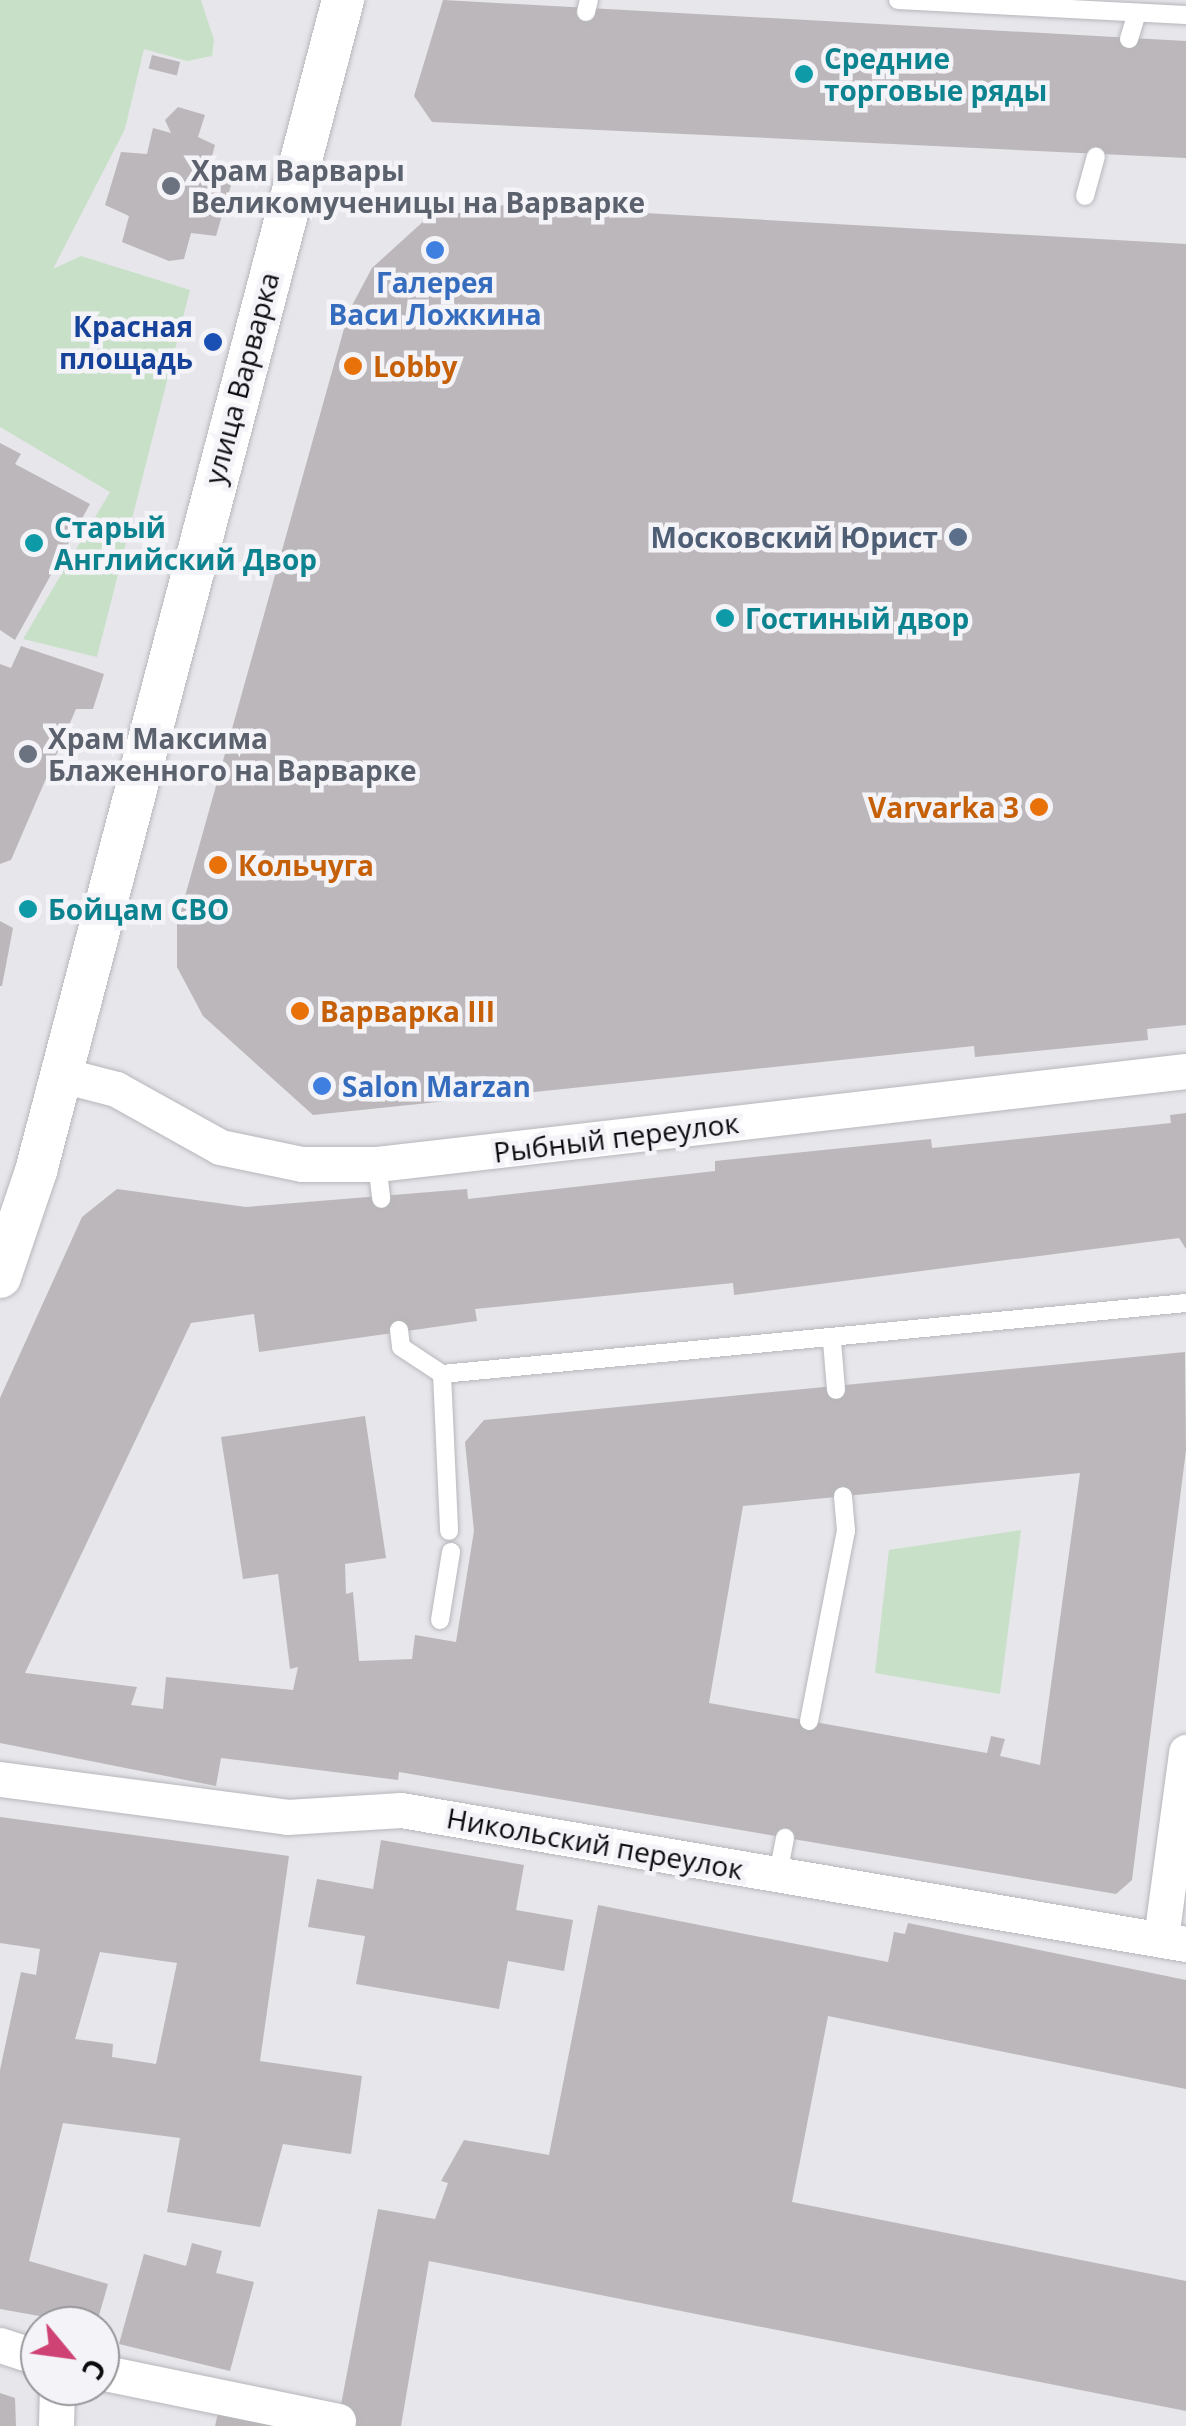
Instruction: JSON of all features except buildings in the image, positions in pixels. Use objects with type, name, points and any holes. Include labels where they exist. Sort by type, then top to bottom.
[{"type":"street","name":"улица Варварка","points":[[0,1277],[62,1075],[343,0]]},
{"type":"street","name":"Рыбный переулок","points":[[62,1075],[116,1089],[220,1148],[302,1164],[377,1164],[1186,1071]]},
{"type":"street","points":[[1173,1941],[1185,1765]]},
{"type":"street","name":"Никольский переулок","points":[[0,1779],[287,1817],[401,1810],[1173,1941]]},
{"type":"street","points":[[120,2376],[338,2421]]},
{"type":"lane","points":[[898,0],[1186,15]]},
{"type":"lane","points":[[1129,39],[1136,12]]},
{"type":"lane","points":[[1085,196],[1096,156]]},
{"type":"lane","points":[[377,1164],[381,1199]]},
{"type":"lane","points":[[399,1330],[401,1347],[442,1374],[832,1342],[1186,1302]]},
{"type":"lane","points":[[832,1342],[836,1390]]},
{"type":"lane","points":[[442,1374],[449,1531]]},
{"type":"lane","points":[[809,1720],[846,1531],[843,1496]]},
{"type":"lane","points":[[440,1620],[450,1552]]},
{"type":"lane","points":[[778,1874],[785,1838]]},
{"type":"green space","points":[[0,0],[201,0],[214,40],[212,56],[187,61],[144,49],[125,129],[53,269],[81,256],[190,290],[97,657],[23,639],[110,492],[0,427]]},
{"type":"green space","points":[[1021,1530],[1000,1694],[875,1673],[889,1550]]},
{"type":"place","name":"Средние торговые ряды","points":[[804,74]]},
{"type":"place","name":"Храм Варвары Великомученицы на Варварке","points":[[171,186]]},
{"type":"place","name":"Галерея Васи Ложкина","points":[[435,250]]},
{"type":"place","name":"Красная площадь","points":[[213,342]]},
{"type":"place","name":"Lobby","points":[[353,366]]},
{"type":"place","name":"Московский Юрист","points":[[958,537]]},
{"type":"place","name":"Старый Английский Двор","points":[[34,543]]},
{"type":"place","name":"Гостиный двор","points":[[725,618]]},
{"type":"place","name":"Храм Максима Блаженного на Варварке","points":[[28,754]]},
{"type":"place","name":"Varvarka 3","points":[[1039,807]]},
{"type":"place","name":"Кольчуга","points":[[218,865]]},
{"type":"place","name":"Бойцам СВО","points":[[28,909]]},
{"type":"place","name":"Варварка III","points":[[300,1011]]},
{"type":"place","name":"Salon Marzan","points":[[322,1086]]}]
